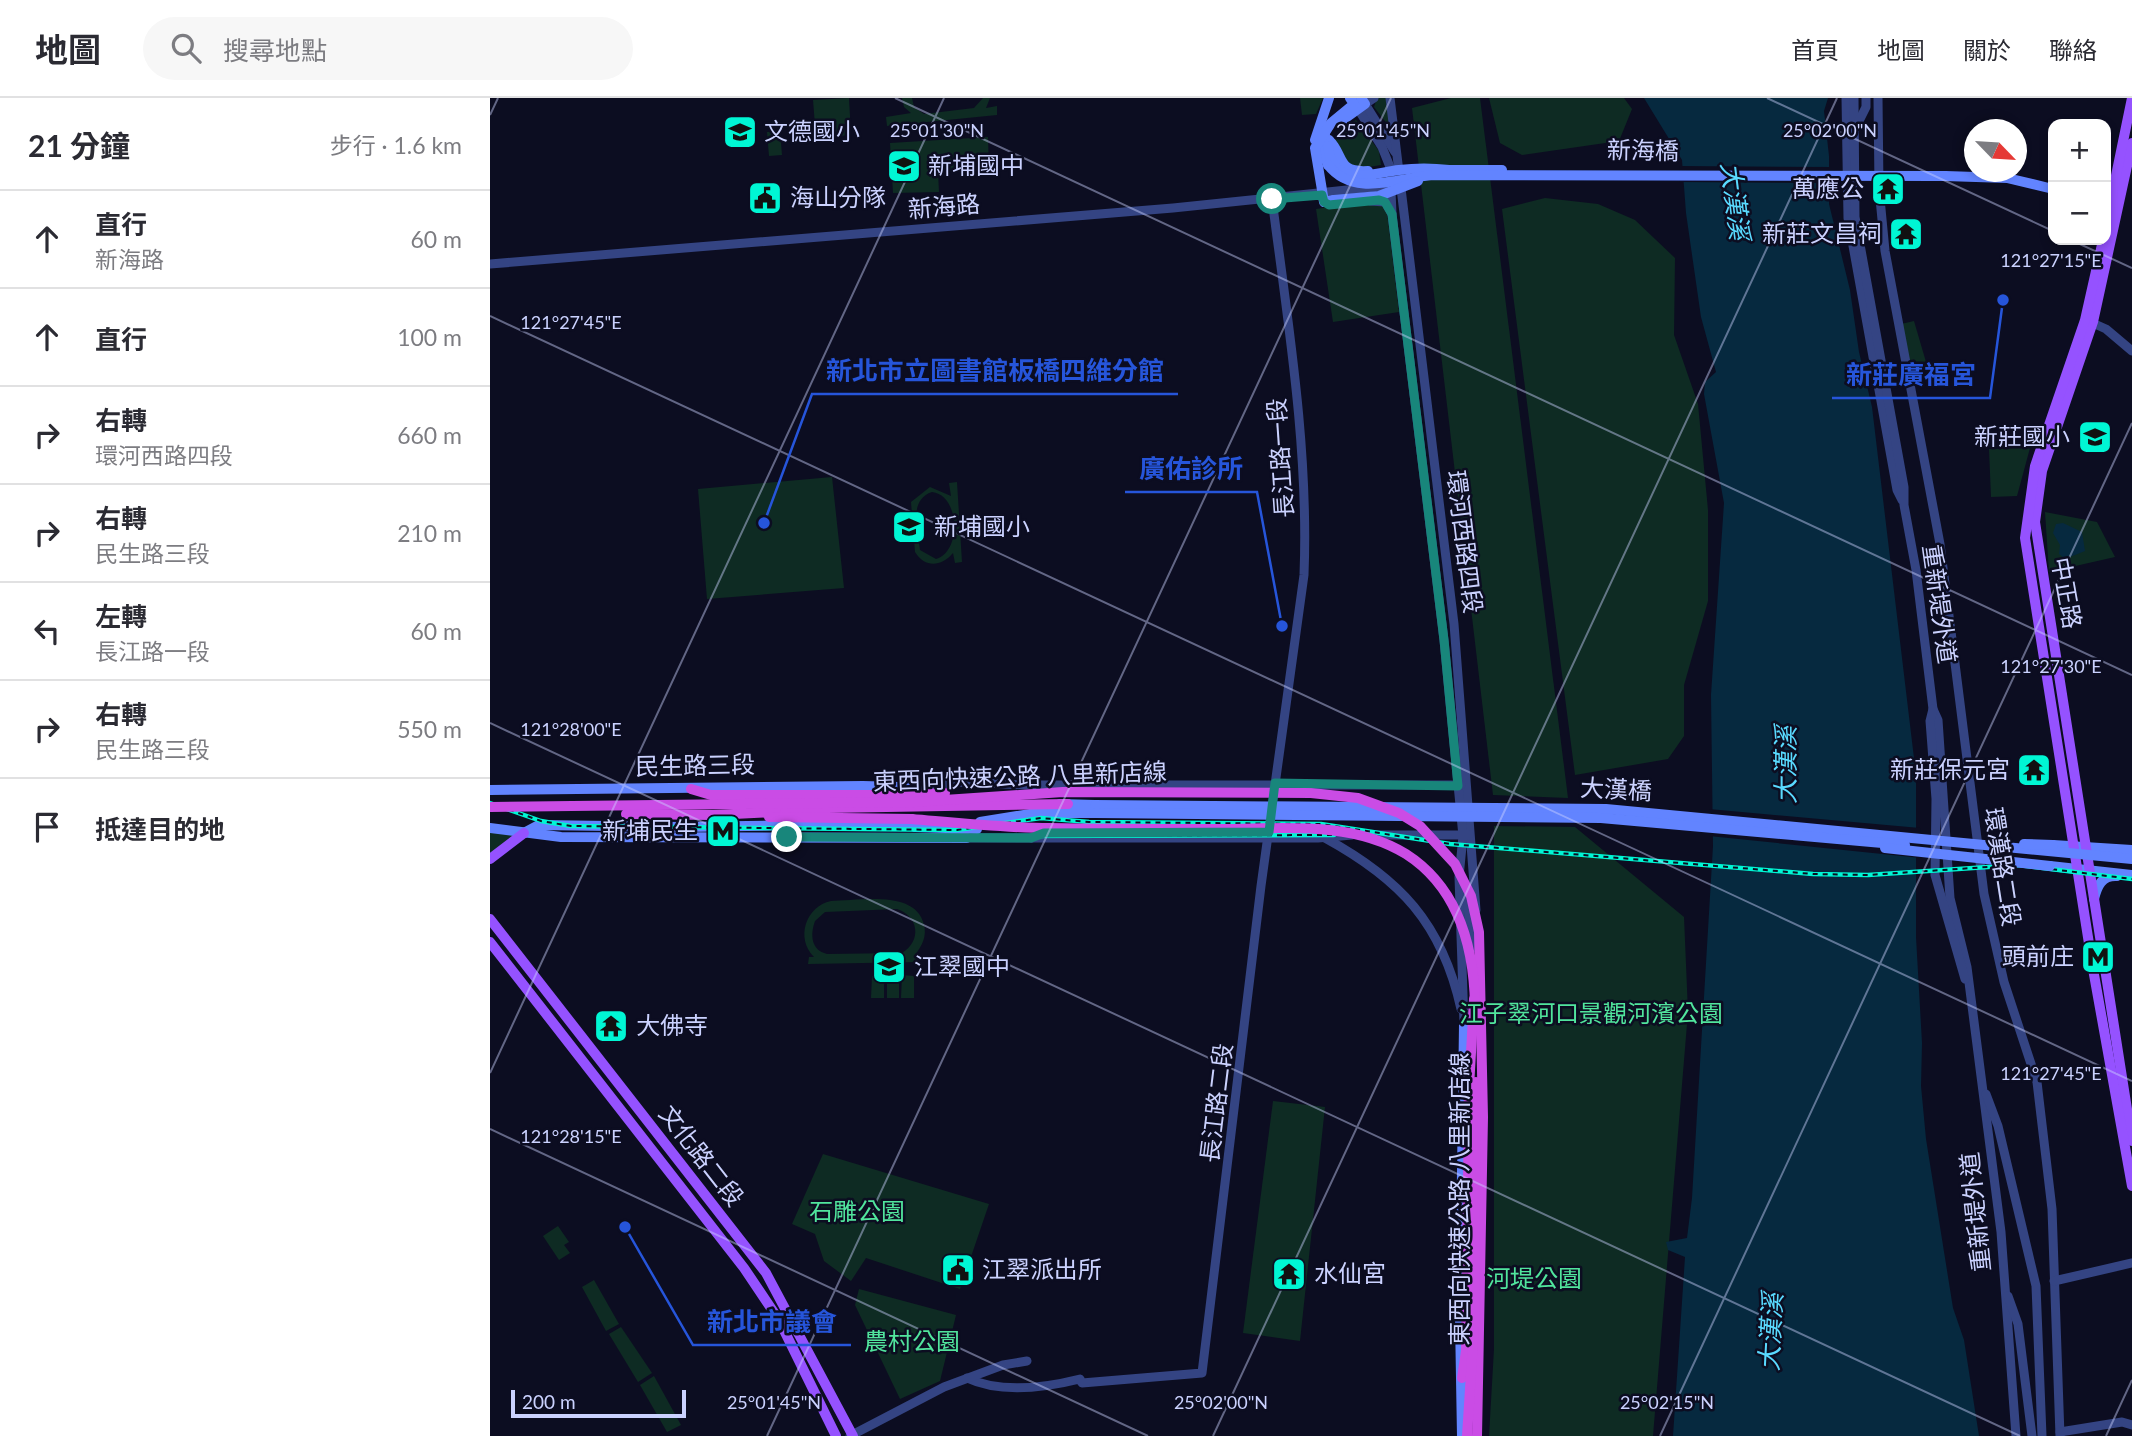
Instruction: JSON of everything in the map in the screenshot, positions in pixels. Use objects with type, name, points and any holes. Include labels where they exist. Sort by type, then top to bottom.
[{"type":"highway","points":[[691,789],[710,795],[808,796],[1030,789],[1063,792]]},
{"type":"highway","name":"東西向快速公路 八里新店線","points":[[490,814],[713,810],[915,802],[1063,792],[1311,793],[1359,798],[1391,809],[1420,826],[1455,864],[1471,897],[1481,965],[1483,1143],[1478,1436]]},
{"type":"highway","points":[[913,810],[1068,804]]},
{"type":"highway","name":"東西向快速公路 八里新店線","points":[[490,807],[713,810],[1040,828],[1313,829],[1356,834],[1407,855],[1442,887],[1466,934],[1476,993],[1474,1326],[1464,1435]]},
{"type":"highway","points":[[713,810],[1037,810],[1048,813]]},
{"type":"highway","points":[[1462,1378],[1466,1328],[1469,1088],[1476,993]]},
{"type":"main road","points":[[1329,98],[1319,121],[1315,148],[1327,199],[1379,196],[1418,181],[1450,176]]},
{"type":"main road","name":"中正路","points":[[2111,206],[2132,98]]},
{"type":"main road","points":[[1315,148],[1328,139],[1361,101]]},
{"type":"main road","points":[[1328,139],[1335,147],[1340,162],[1348,168],[1366,171],[1390,167]]},
{"type":"main road","name":"新海橋","points":[[1328,139],[1323,151],[1328,165],[1340,178],[1362,185],[1420,176],[1945,176]]},
{"type":"main road","name":"新海橋","points":[[1328,139],[1335,165],[1357,177],[1431,168],[1945,176]]},
{"type":"main road","name":"中正路","points":[[2111,210],[2132,143]]},
{"type":"main road","points":[[1945,176],[2007,178],[2048,188]]},
{"type":"main road","name":"中正路","points":[[2089,321],[2102,245]]},
{"type":"main road","name":"中正路","points":[[2103,245],[2089,321],[2042,471],[2035,522],[2083,868],[2132,1186]]},
{"type":"main road","name":"民生路三段","points":[[490,790],[691,789],[707,786],[900,787],[955,797],[1068,804],[1095,809]]},
{"type":"main road","points":[[490,859],[539,825],[674,821],[673,789]]},
{"type":"main road","points":[[640,824],[681,827],[897,825],[958,830],[990,828],[1048,813],[1095,809]]},
{"type":"main road","name":"大漢橋","points":[[1095,809],[1592,809],[2131,853]]},
{"type":"main road","name":"大漢橋","points":[[1095,809],[1601,818],[1819,838],[2131,873]]},
{"type":"main road","points":[[787,837],[814,825]]},
{"type":"main road","points":[[490,828],[561,837],[967,838]]},
{"type":"main road","points":[[1885,835],[1902,833],[2080,845],[2131,853],[2131,873]]},
{"type":"main road","points":[[1819,838],[1901,852],[2131,873]]},
{"type":"main road","name":"中正路","points":[[2083,868],[2094,903],[2132,1141]]},
{"type":"main road","points":[[2094,903],[2096,890],[2105,877],[2131,873]]},
{"type":"main road","name":"文化路二段","points":[[490,919],[766,1273],[802,1335],[850,1435]]},
{"type":"main road","name":"文化路二段","points":[[490,942],[744,1268],[779,1320],[836,1436]]},
{"type":"main road","name":"環河西路四段","points":[[1476,993],[1474,1381],[1478,1436]]},
{"type":"main road","name":"環河西路四段","points":[[1464,1024],[1460,1331],[1464,1435]]},
{"type":"main road","name":"環河西路四段","points":[[1464,1435],[1474,1381]]},
{"type":"street","points":[[1390,98],[1396,183]]},
{"type":"street","name":"重新堤外道","points":[[1846,98],[1848,218],[1897,490],[1904,505]]},
{"type":"street","name":"重新堤外道","points":[[1853,98],[1855,217],[1883,359],[1920,597],[1933,709],[1938,720],[1950,898],[1967,967],[1967,984],[2001,1232],[2016,1436]]},
{"type":"street","points":[[1854,131],[1866,107],[1866,98]]},
{"type":"street","name":"環漢路二段","points":[[1878,98],[1878,188],[1885,251],[1940,544],[1984,894],[2004,982],[2037,1082],[2052,1209],[2060,1435]]},
{"type":"street","points":[[1361,101],[1396,154]]},
{"type":"street","points":[[1361,101],[1396,183]]},
{"type":"street","name":"新海路","points":[[490,264],[1272,199],[1327,199],[1396,183]]},
{"type":"street","name":"環河西路四段","points":[[1396,183],[1392,214],[1468,835],[1478,894],[1480,971],[1476,993]]},
{"type":"street","name":"環河西路四段","points":[[1396,183],[1454,624],[1463,785]]},
{"type":"street","name":"長江路一段","points":[[1269,835],[1304,575],[1305,529],[1292,348],[1272,199]]},
{"type":"street","points":[[1327,199],[1329,205],[1379,200],[1385,202],[1392,214]]},
{"type":"street","points":[[2089,321],[2132,351]]},
{"type":"street","name":"重新堤外道","points":[[1933,709],[1930,721],[1936,799],[1935,875],[1967,984]]},
{"type":"street","name":"民生路三段","points":[[900,787],[965,782],[1025,785],[1463,785]]},
{"type":"street","points":[[1269,835],[1325,838],[1352,835]]},
{"type":"street","name":"長江路二段","points":[[967,1378],[984,1386],[1044,1388],[1080,1379],[1082,1383],[1202,1373],[1269,835]]},
{"type":"street","points":[[967,838],[1468,835]]},
{"type":"street","name":"環河西路四段","points":[[1464,1024],[1459,877],[1468,835]]},
{"type":"street","points":[[1325,838],[1386,876],[1416,909],[1433,933],[1451,969],[1464,1024]]},
{"type":"street","name":"環河西路四段","points":[[1463,853],[1476,993]]},
{"type":"street","points":[[1980,1079],[1998,1126],[2027,1245],[2039,1313],[2042,1436]]},
{"type":"street","points":[[2054,1280],[2132,1263]]},
{"type":"street","points":[[2003,1284],[2018,1324],[2032,1436]]},
{"type":"street","points":[[850,1435],[967,1378],[1003,1365],[1027,1361]]},
{"type":"street","points":[[2060,1435],[2122,1422],[2132,1424]]},
{"type":"green space","points":[[849,98],[851,135],[816,138],[813,100]]},
{"type":"green space","points":[[902,98],[912,98],[914,107],[924,114],[974,108],[983,98],[990,98],[986,108],[997,106],[997,115],[887,126],[886,117],[911,113],[904,107]]},
{"type":"green space","points":[[1300,98],[1323,98],[1316,114],[1302,115]]},
{"type":"green space","points":[[1377,98],[1387,98],[1391,129],[1374,107]]},
{"type":"green space","points":[[1451,98],[1480,98],[1568,798],[1493,795],[1412,108]]},
{"type":"green space","points":[[1489,98],[1624,98],[1632,109],[1619,141],[1522,155],[1500,143]]},
{"type":"green space","points":[[1356,120],[1379,151],[1381,165],[1363,168],[1346,165],[1334,141],[1338,131]]},
{"type":"green space","points":[[780,131],[782,155],[769,156],[767,132]]},
{"type":"green space","points":[[988,137],[989,169],[938,172],[939,192],[893,193],[890,143]]},
{"type":"green space","points":[[1545,198],[1598,204],[1635,220],[1675,258],[1674,335],[1698,404],[1708,510],[1708,601],[1684,685],[1684,736],[1668,759],[1575,775],[1502,209]]},
{"type":"green space","points":[[1379,202],[1387,212],[1399,312],[1333,322],[1316,209]]},
{"type":"green space","points":[[1914,321],[1926,362],[1909,366],[1901,324]]},
{"type":"green space","points":[[2030,448],[2017,496],[1991,497],[1989,449]]},
{"type":"green space","points":[[832,477],[844,588],[707,599],[698,489]]},
{"type":"green space","points":[[957,482],[962,562],[955,563],[953,553],[938,563],[928,563],[915,552],[911,502],[930,487],[951,496],[949,483]],"holes":[[[932,492],[941,495],[952,513],[954,536],[944,554],[936,559],[920,550],[916,516],[920,501],[925,496]]]},
{"type":"green space","points":[[2045,512],[2097,522],[2115,557],[2049,572]]},
{"type":"green space","name":"江子翠河口景觀河濱公園","points":[[1494,826],[1575,827],[1684,917],[1688,1012],[1653,1436],[1489,1436],[1494,1349]]},
{"type":"green space","points":[[490,829],[524,833],[490,859]]},
{"type":"green space","points":[[870,899],[910,906],[919,914],[925,929],[923,941],[915,955],[919,956],[919,962],[808,964],[809,957],[814,957],[808,949],[804,932],[810,916],[822,904]],"holes":[[[897,909],[904,912],[914,923],[915,936],[902,953],[827,954],[818,949],[813,941],[815,921],[825,912]]]},
{"type":"green space","points":[[902,975],[914,976],[914,998],[901,998]]},
{"type":"green space","points":[[872,976],[884,976],[884,998],[871,998]]},
{"type":"green space","points":[[887,976],[899,976],[899,998],[887,998]]},
{"type":"green space","points":[[1273,1101],[1325,1107],[1300,1341],[1243,1333]]},
{"type":"green space","name":"石雕公園","points":[[823,1154],[989,1204],[960,1289],[866,1258],[851,1281],[824,1261],[815,1234],[792,1224]]},
{"type":"green space","points":[[558,1226],[569,1242],[564,1245],[570,1253],[559,1260],[543,1236]]},
{"type":"green space","points":[[594,1280],[619,1324],[606,1331],[582,1287]]},
{"type":"green space","name":"農村公園","points":[[859,1289],[956,1315],[940,1381],[900,1399],[855,1305]]},
{"type":"green space","points":[[621,1327],[652,1373],[638,1382],[609,1334]]},
{"type":"green space","points":[[654,1376],[681,1425],[667,1432],[640,1385]]},
{"type":"water","name":"大漢溪","points":[[1644,98],[1828,98],[1824,111],[1829,156],[1829,204],[1850,290],[1859,352],[1872,407],[1916,775],[1916,937],[1922,1043],[1921,1086],[1926,1139],[1953,1308],[1964,1340],[1979,1436],[1673,1436],[1685,1257],[1668,1250],[1666,1242],[1687,1238],[1692,1198],[1713,846],[1711,695],[1724,503],[1704,394],[1705,382],[1716,372],[1701,317],[1686,213],[1682,160]]},
{"type":"water","points":[[2063,523],[2082,532],[2085,551],[2065,559],[2059,554],[2060,545],[2053,533],[2056,524]]},
{"type":"pier","points":[[1679,166],[1833,167],[1833,183],[1680,182]]},
{"type":"pier","points":[[1709,809],[1920,828],[1921,858],[1709,836]]},
{"type":"railway","points":[[490,803],[541,821],[571,826],[957,830],[1041,818],[1089,822],[1321,824],[1450,844],[1813,874],[1868,875],[2018,865],[2132,879]]},
{"type":"railway","points":[[977,836],[1334,835]]},
{"type":"place","name":"文德國小","points":[[740,132]]},
{"type":"place","name":"新埔國中","points":[[904,166]]},
{"type":"place","name":"萬應公","points":[[1888,189]]},
{"type":"place","name":"海山分隊","points":[[765,198]]},
{"type":"place","name":"新莊文昌祠","points":[[1906,234]]},
{"type":"place","name":"新莊廣福宮","points":[[2003,300]]},
{"type":"place","name":"新莊國小","points":[[2095,437]]},
{"type":"place","name":"新北市立圖書館板橋四維分館","points":[[764,523]]},
{"type":"place","name":"新埔國小","points":[[909,527]]},
{"type":"place","name":"廣佑診所","points":[[1282,626]]},
{"type":"place","name":"新莊保元宮","points":[[2034,770]]},
{"type":"place","name":"新埔民生","points":[[723,831]]},
{"type":"place","name":"頭前庄","points":[[2098,957]]},
{"type":"place","name":"江翠國中","points":[[889,967]]},
{"type":"place","name":"大佛寺","points":[[611,1026]]},
{"type":"place","name":"新北市議會","points":[[625,1227]]},
{"type":"place","name":"江翠派出所","points":[[958,1270]]},
{"type":"place","name":"水仙宮","points":[[1289,1274]]},
{"type":"route","points":[[787,837],[1031,838],[1044,833],[1269,832],[1275,783],[1458,786],[1444,640],[1392,214],[1388,205],[1379,200],[1329,205],[1324,202],[1322,195],[1272,199]]},
{"type":"park label","name":"河堤公園","points":[[1534,1279]]}]
